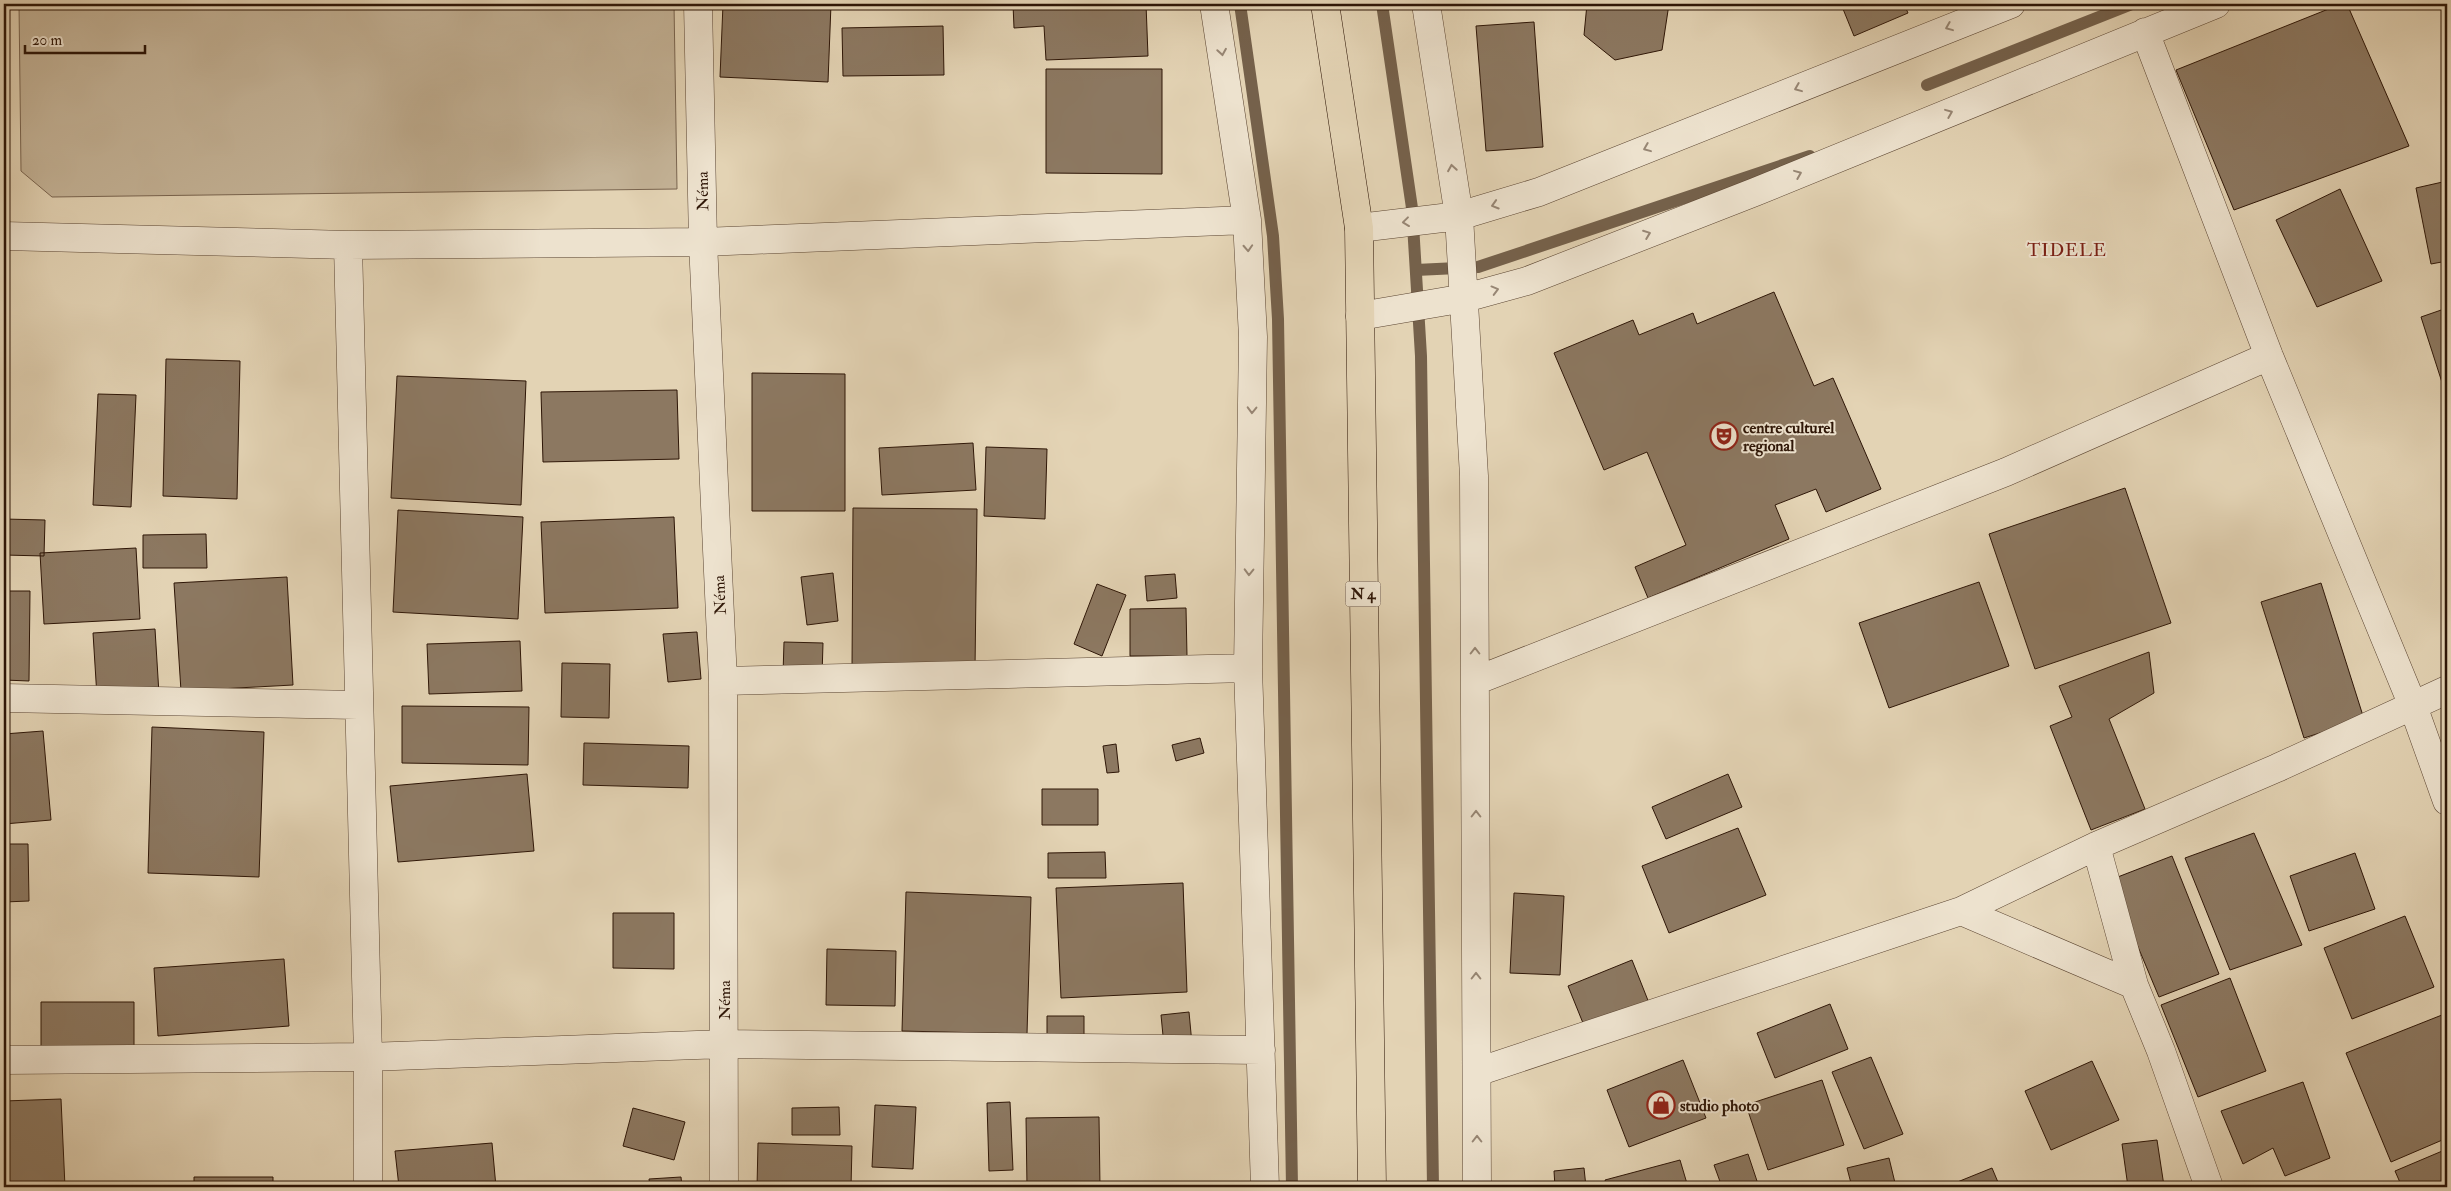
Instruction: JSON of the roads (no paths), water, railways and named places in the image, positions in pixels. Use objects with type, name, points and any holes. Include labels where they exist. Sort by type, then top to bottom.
[{"type":"highway","name":"N 4","points":[[1325,4],[1359,228],[1372,1187]]},
{"type":"street","name":"Néma","points":[[698,4],[703,242],[723,681],[724,1187]]},
{"type":"street","points":[[1214,4],[1247,220],[1253,337],[1248,668],[1264,1187]]},
{"type":"street","points":[[1426,4],[1459,216],[1474,476],[1477,1187]]},
{"type":"street","points":[[1359,228],[1459,216],[1539,192],[1973,10],[2011,4]]},
{"type":"street","points":[[1360,316],[1465,298],[1527,281],[1718,207],[2216,4]]},
{"type":"street","points":[[2145,32],[2269,356],[2413,706],[2447,800]]},
{"type":"street","points":[[4,236],[348,245],[703,242],[1247,220]]},
{"type":"street","points":[[348,245],[368,1057],[368,1187]]},
{"type":"street","points":[[1475,681],[2006,472],[2269,356]]},
{"type":"street","points":[[723,681],[1248,668]]},
{"type":"street","points":[[1477,1072],[1962,911],[2096,846],[2276,768],[2447,690]]},
{"type":"street","points":[[4,698],[358,705]]},
{"type":"street","points":[[2096,846],[2134,985],[2161,1051],[2203,1186]]},
{"type":"street","points":[[1962,911],[2134,985]]},
{"type":"street","points":[[4,1060],[368,1057],[724,1044],[1261,1050]]},
{"type":"waterway","points":[[1240,4],[1273,236],[1278,319],[1292,1187]]},
{"type":"waterway","points":[[1382,4],[1412,208],[1421,356],[1433,1187]]},
{"type":"waterway","points":[[1927,85],[2132,4]]},
{"type":"waterway","points":[[1416,270],[1478,267],[1810,156]]},
{"type":"place","name":"centre culturel regional","points":[[1724,436]]},
{"type":"place","name":"studio photo","points":[[1661,1105]]},
{"type":"district","name":"TIDELE","points":[[2067,250]]}]
